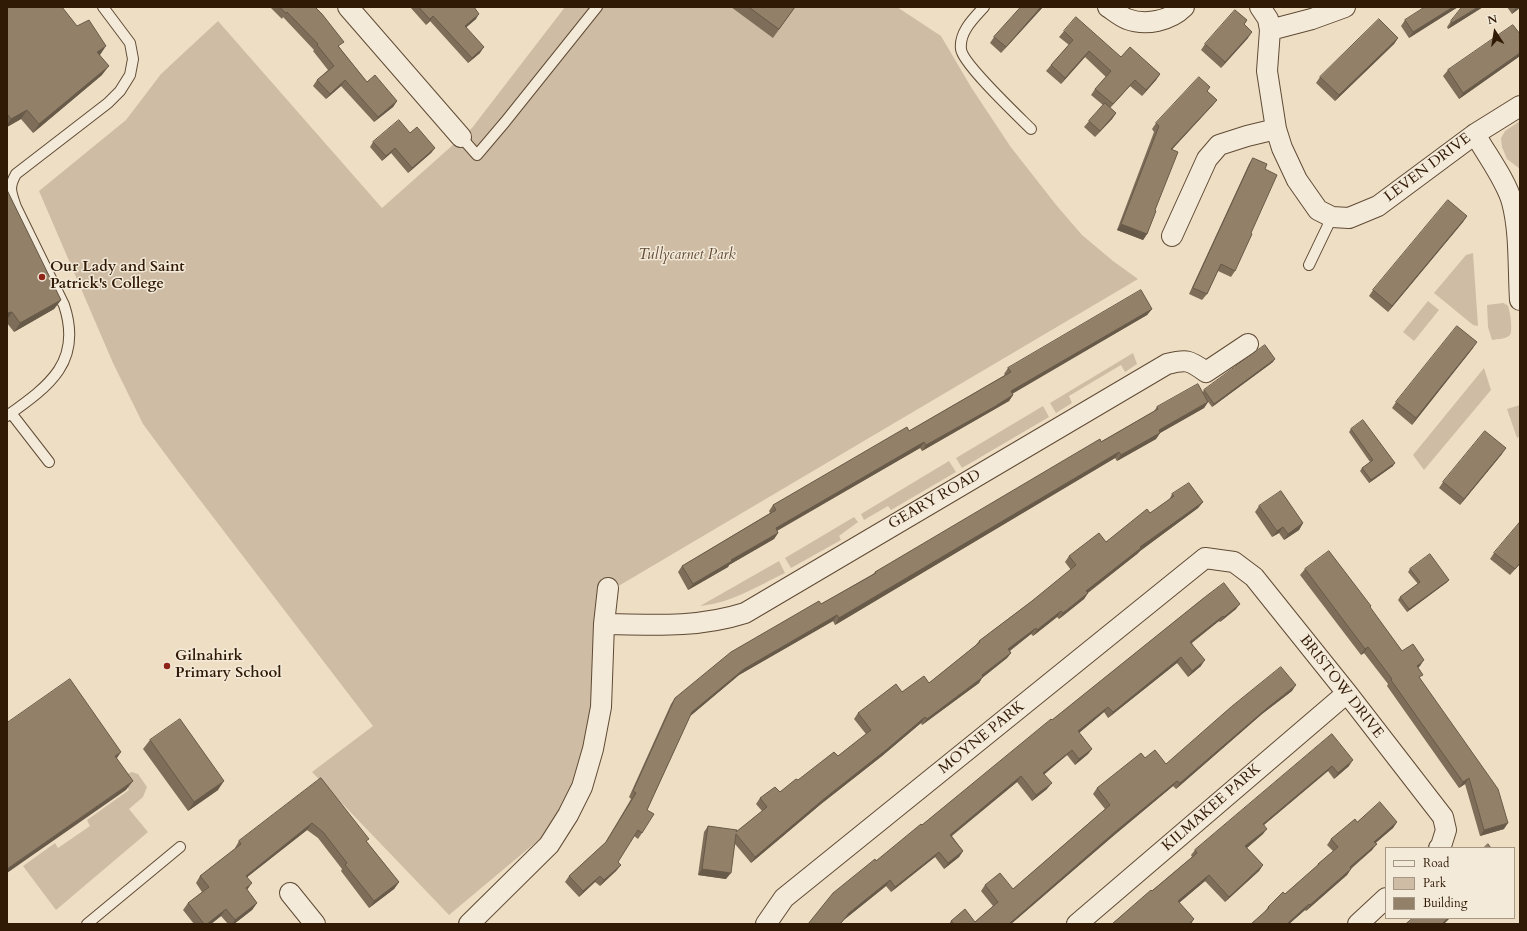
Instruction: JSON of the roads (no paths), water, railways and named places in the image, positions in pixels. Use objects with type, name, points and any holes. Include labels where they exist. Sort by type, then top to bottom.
[{"type":"street","points":[[348,7],[461,137]]},
{"type":"street","points":[[1108,7],[1127,19],[1142,22],[1161,20],[1178,13],[1184,7]]},
{"type":"street","points":[[1260,7],[1268,19],[1270,30],[1268,71],[1276,129],[1282,148],[1297,180],[1325,213]]},
{"type":"street","points":[[1270,30],[1312,19],[1345,7]]},
{"type":"street","name":"LEVEN DRIVE","points":[[1325,213],[1350,218],[1378,206],[1475,134],[1520,106]]},
{"type":"street","points":[[1172,236],[1207,159],[1219,145],[1246,136],[1276,129]]},
{"type":"street","points":[[1475,134],[1504,183],[1511,200],[1516,222],[1520,300]]},
{"type":"street","name":"GEARY ROAD","points":[[604,624],[686,625],[723,620],[745,613],[1167,364],[1183,360],[1193,363],[1206,372],[1248,344]]},
{"type":"street","name":"BRISTOW DRIVE","points":[[1205,558],[1234,562],[1254,576],[1347,693],[1442,817],[1446,830],[1440,847]]},
{"type":"street","name":"MOYNE PARK","points":[[766,924],[784,898],[1205,558]]},
{"type":"street","points":[[469,924],[548,845],[568,815],[582,787],[593,749],[601,707],[604,624],[608,588]]},
{"type":"street","name":"KILMAKEE PARK","points":[[1077,924],[1347,693]]},
{"type":"street","points":[[290,892],[315,924]]},
{"type":"street","points":[[1358,924],[1385,899]]},
{"type":"lane","points":[[49,462],[9,414],[45,388],[60,371],[70,339],[69,321],[64,305],[16,207],[11,184],[16,174],[108,103],[120,91],[130,76],[133,59],[130,43],[103,7]]},
{"type":"lane","points":[[461,137],[477,155],[597,7]]},
{"type":"lane","points":[[984,7],[964,31],[961,41],[961,50],[965,59],[1031,129]]},
{"type":"lane","points":[[1310,265],[1325,213]]},
{"type":"lane","points":[[88,924],[180,848]]},
{"type":"place","name":"Our Lady and Saint Patrick's College","points":[[42,277]]},
{"type":"place","name":"Gilnahirk Primary School","points":[[167,666]]},
{"type":"park label","name":"Tullycarnet Park","points":[[687,256]]}]
